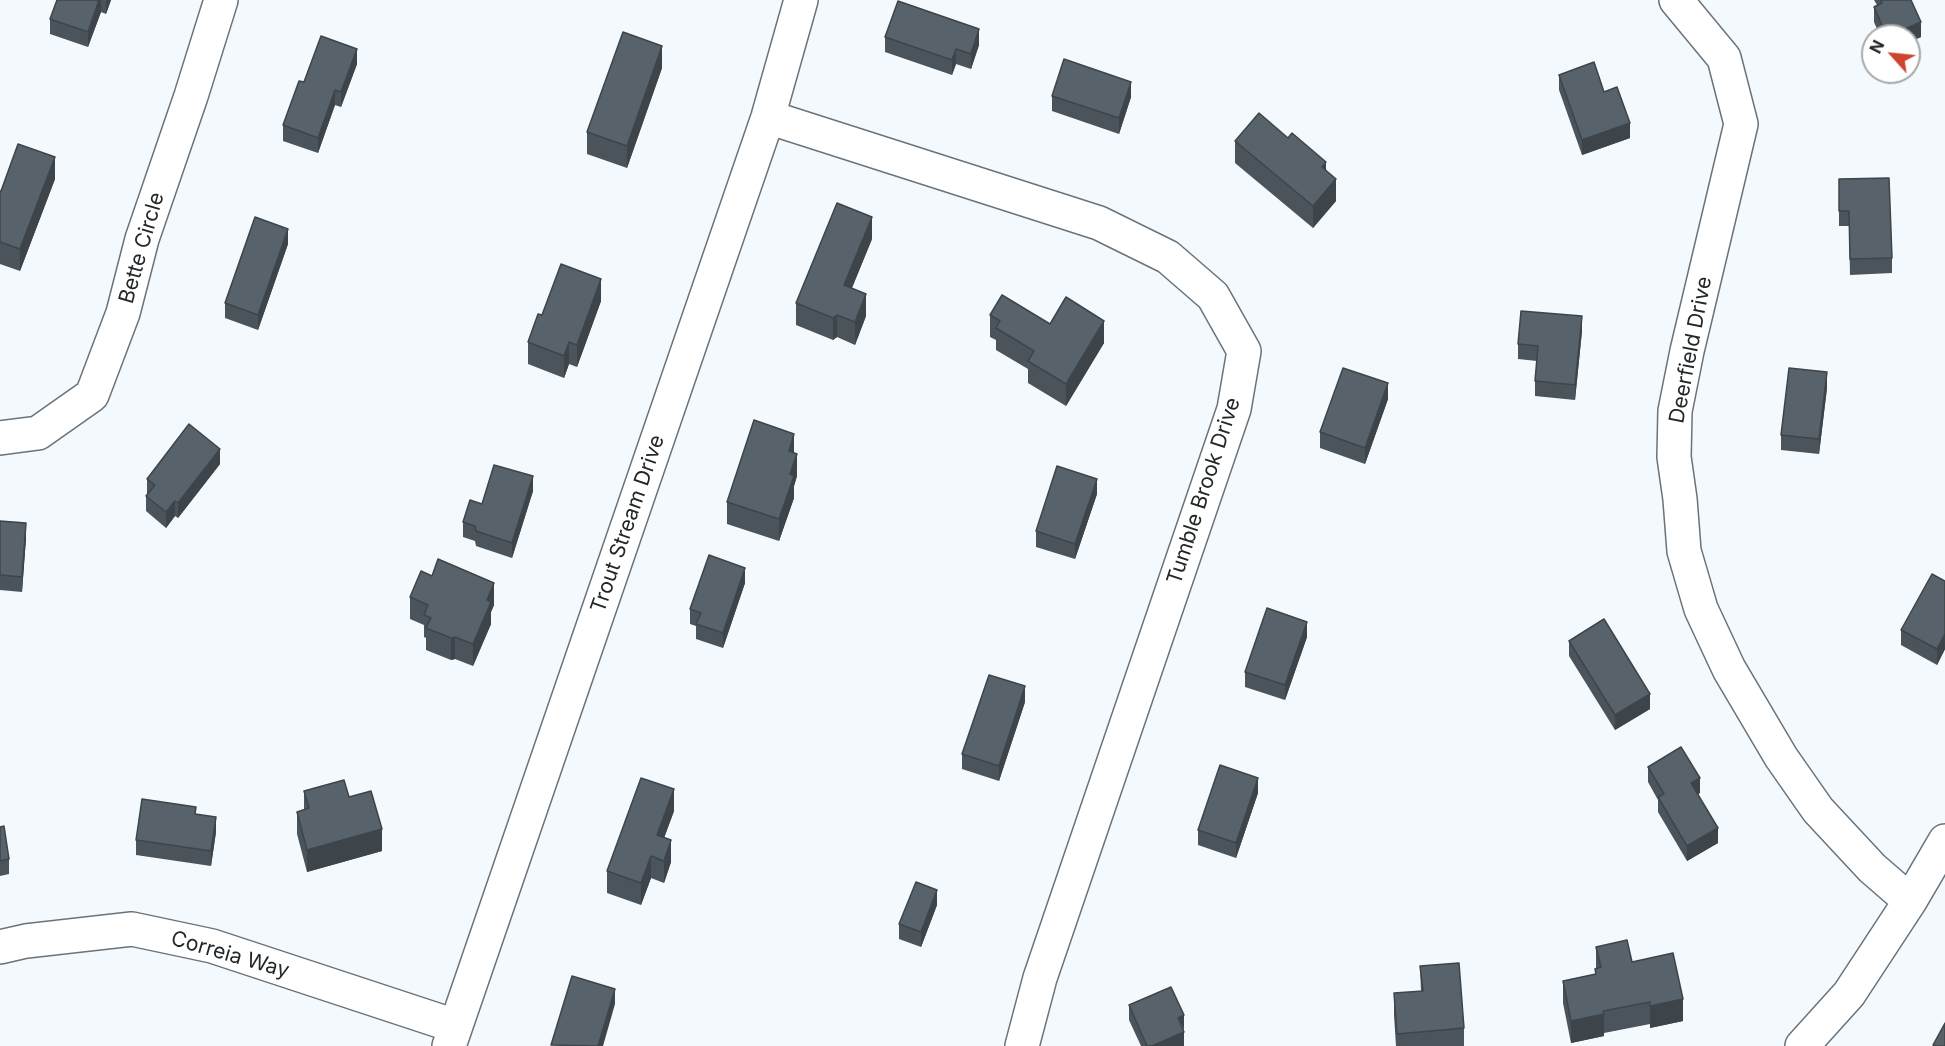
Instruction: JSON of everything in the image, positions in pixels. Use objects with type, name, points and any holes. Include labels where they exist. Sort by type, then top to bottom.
[{"type":"street","name":"Bette Circle","points":[[0,438],[39,433],[92,395],[123,313],[142,239],[221,0]]},
{"type":"street","name":"Trout Stream Drive","points":[[452,1036],[768,117],[801,0]]},
{"type":"street","name":"Deerfield Drive","points":[[1676,0],[1724,58],[1741,124],[1675,411],[1674,457],[1684,551],[1701,609],[1729,669],[1781,757],[1818,810],[1872,868],[1910,902]]},
{"type":"street","name":"Tumble Brook Drive","points":[[768,117],[1099,223],[1168,257],[1213,296],[1244,351],[1234,409],[1040,978],[1022,1046]]},
{"type":"street","points":[[1802,1046],[1849,994],[1910,902],[1945,841]]},
{"type":"street","name":"Correia Way","points":[[0,947],[26,941],[132,928],[212,946],[452,1036]]},
{"type":"building","points":[[57,0],[99,0],[88,32],[50,19]]},
{"type":"building","points":[[1881,0],[1911,0],[1921,22],[1882,24],[1874,7],[1882,3]]},
{"type":"building","points":[[898,1],[979,29],[971,54],[956,49],[952,60],[885,37]]},
{"type":"building","points":[[623,32],[662,46],[627,146],[587,132]]},
{"type":"building","points":[[321,36],[357,49],[341,92],[335,90],[318,138],[283,125],[299,81],[304,82]]},
{"type":"building","points":[[1064,59],[1131,82],[1119,118],[1052,96]]},
{"type":"building","points":[[1594,62],[1604,92],[1617,87],[1630,123],[1582,140],[1559,75]]},
{"type":"building","points":[[1259,113],[1288,138],[1292,133],[1326,162],[1322,167],[1336,179],[1313,206],[1235,141]]},
{"type":"building","points":[[18,144],[55,157],[20,249],[0,242],[0,191]]},
{"type":"building","points":[[1889,178],[1892,258],[1850,259],[1849,211],[1839,211],[1839,179]]},
{"type":"building","points":[[837,203],[872,217],[844,285],[866,294],[855,322],[837,315],[833,318],[796,303]]},
{"type":"building","points":[[255,217],[288,229],[258,315],[225,303]]},
{"type":"building","points":[[561,264],[601,279],[577,345],[569,342],[564,356],[528,342],[538,314],[542,315]]},
{"type":"building","points":[[1002,295],[1050,324],[1066,297],[1104,321],[1066,384],[1028,361],[1034,351],[996,328],[1000,321],[990,315]]},
{"type":"building","points":[[1521,311],[1582,316],[1575,385],[1535,381],[1538,346],[1518,344]]},
{"type":"building","points":[[1343,368],[1388,383],[1365,448],[1320,432]]},
{"type":"building","points":[[1789,368],[1827,372],[1819,439],[1781,435]]},
{"type":"building","points":[[754,420],[794,434],[789,451],[797,454],[790,474],[794,476],[779,519],[727,502]]},
{"type":"building","points":[[189,424],[220,449],[178,503],[175,501],[166,512],[146,496],[155,485],[147,479]]},
{"type":"building","points":[[494,465],[533,476],[512,543],[476,531],[475,526],[463,522],[470,500],[482,504]]},
{"type":"building","points":[[1057,466],[1097,479],[1075,544],[1036,531]]},
{"type":"building","points":[[0,521],[26,523],[22,577],[0,575]]},
{"type":"building","points":[[709,555],[745,568],[723,633],[696,624],[701,613],[690,609]]},
{"type":"building","points":[[438,559],[494,583],[487,600],[491,602],[473,644],[426,628],[431,618],[424,615],[428,605],[410,597],[421,571],[432,576]]},
{"type":"building","points":[[1932,574],[1945,581],[1945,634],[1937,649],[1901,630]]},
{"type":"building","points":[[1267,608],[1307,622],[1285,685],[1245,672]]},
{"type":"building","points":[[1604,619],[1650,694],[1615,715],[1569,641]]},
{"type":"building","points":[[989,675],[1025,686],[999,766],[962,754]]},
{"type":"building","points":[[1681,747],[1700,778],[1691,783],[1718,828],[1687,846],[1658,797],[1664,794],[1648,767]]},
{"type":"building","points":[[1220,765],[1258,778],[1236,843],[1198,830]]},
{"type":"building","points":[[641,778],[674,789],[657,835],[671,840],[664,861],[651,856],[641,883],[607,871]]},
{"type":"building","points":[[344,780],[349,797],[371,791],[382,829],[307,850],[297,812],[309,808],[304,791]]},
{"type":"building","points":[[142,799],[196,807],[195,814],[216,817],[211,851],[136,840]]},
{"type":"building","points":[[4,826],[9,859],[0,861],[0,827]]},
{"type":"building","points":[[916,882],[937,890],[921,932],[899,924]]},
{"type":"building","points":[[1627,940],[1632,962],[1673,953],[1683,999],[1650,1006],[1650,1002],[1603,1011],[1604,1014],[1571,1021],[1563,981],[1596,974],[1595,969],[1601,967],[1596,947]]},
{"type":"building","points":[[1459,963],[1464,1028],[1397,1034],[1394,993],[1423,991],[1420,966]]},
{"type":"building","points":[[572,976],[615,989],[598,1046],[551,1045]]},
{"type":"building","points":[[1171,987],[1184,1015],[1178,1018],[1184,1032],[1147,1046],[1129,1005]]},
{"type":"building","points":[[1945,1023],[1945,1046],[1935,1046],[1933,1045]]}]
